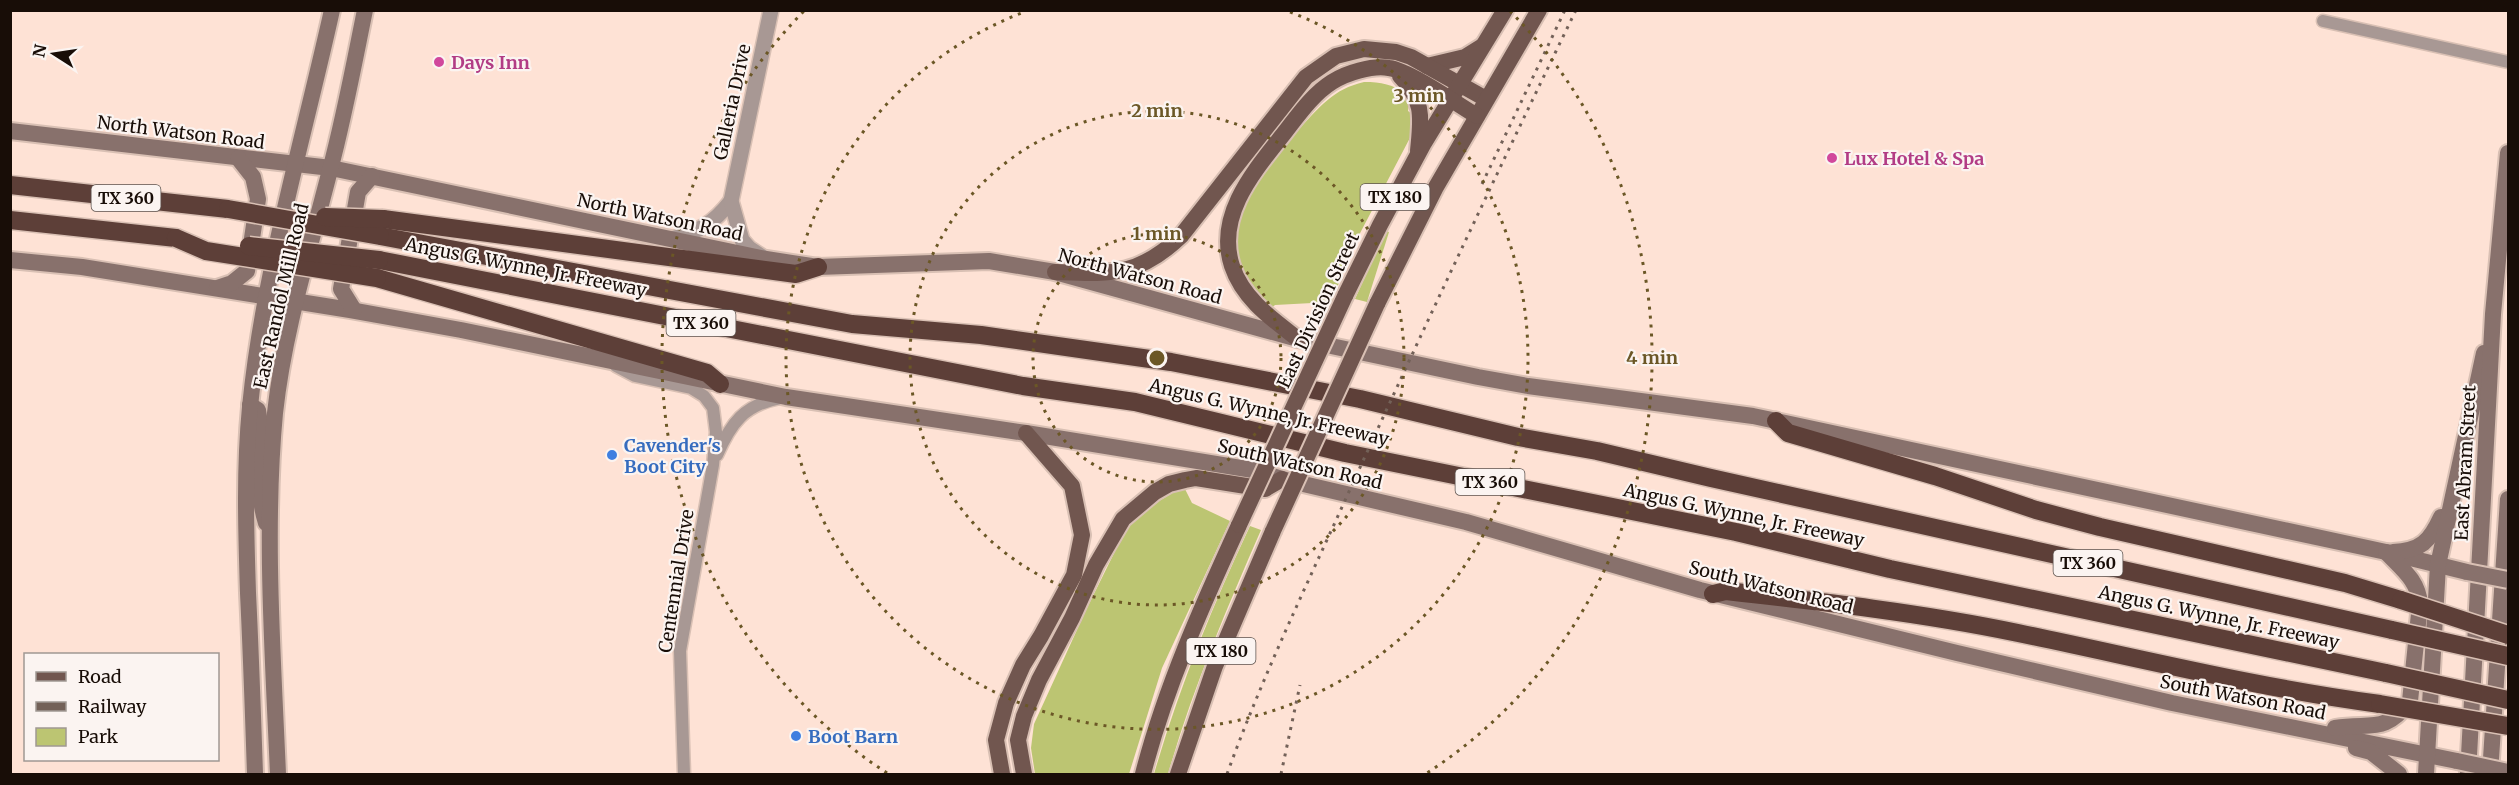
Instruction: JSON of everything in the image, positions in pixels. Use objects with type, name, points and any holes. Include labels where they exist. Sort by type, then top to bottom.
[{"type":"highway","name":"Angus G. Wynne, Jr. Freeway","points":[[10,185],[381,228],[852,324],[981,335],[1171,362],[1360,399],[1518,437],[1597,451],[2508,656]]},
{"type":"highway","name":"TX 360","points":[[10,220],[176,238],[206,251],[378,269]]},
{"type":"highway","points":[[381,228],[796,274],[818,267]]},
{"type":"highway","name":"Angus G. Wynne, Jr. Freeway","points":[[378,269],[1023,386],[1134,402],[1345,453],[1736,532],[1890,569],[2508,700]]},
{"type":"highway","points":[[378,269],[707,374],[720,384]]},
{"type":"highway","points":[[1776,421],[1788,433],[1935,476],[2036,510],[2100,527],[2345,583],[2508,635]]},
{"type":"highway","points":[[1713,594],[1726,591],[1896,611],[2017,633],[2266,687],[2508,726]]},
{"type":"main road","name":"East Randol Mill Road","points":[[255,774],[245,504],[250,405],[294,165],[332,10]]},
{"type":"main road","name":"East Randol Mill Road","points":[[278,774],[272,535],[272,461],[276,411],[296,302],[331,168],[365,10]]},
{"type":"main road","name":"East Division Street","points":[[1143,774],[1170,685],[1198,614],[1345,296],[1449,99],[1505,10]]},
{"type":"main road","name":"TX 180","points":[[1178,774],[1215,666],[1273,531],[1377,304],[1436,187],[1539,10]]},
{"type":"main road","points":[[1427,66],[1465,57],[1484,45]]},
{"type":"main road","points":[[1055,272],[1119,272],[1141,266],[1168,248],[1206,206],[1293,93],[1322,64],[1352,51],[1364,49],[1396,52],[1427,66],[1486,99]]},
{"type":"main road","points":[[1477,116],[1417,80],[1389,68],[1364,70],[1341,77],[1326,87],[1296,118],[1246,182],[1234,210],[1229,234],[1232,266],[1259,309],[1298,339],[1528,386],[1776,421],[2508,580]]},
{"type":"main road","points":[[1395,71],[1418,97],[1420,115],[1418,156]]},
{"type":"main road","points":[[341,124],[343,148],[348,159],[356,167],[372,176],[358,192],[341,289],[354,310]]},
{"type":"main road","points":[[264,161],[280,153],[303,130]]},
{"type":"main road","name":"North Watson Road","points":[[10,131],[331,168],[766,259],[818,267],[989,261],[1055,272],[1298,339]]},
{"type":"main road","points":[[213,289],[232,283],[247,271],[258,199],[253,177],[238,158]]},
{"type":"main road","name":"East Abram Street","points":[[2468,774],[2493,314],[2508,163]]},
{"type":"main road","points":[[10,260],[82,267],[354,310],[786,397],[1026,433],[1072,486],[1082,535],[1074,575],[1023,665],[1006,703],[996,740],[1002,774]]},
{"type":"main road","points":[[2426,774],[2438,565],[2493,314]]},
{"type":"main road","points":[[250,405],[258,410],[260,422],[258,485],[265,522],[272,535]]},
{"type":"main road","name":"South Watson Road","points":[[1026,433],[1253,470],[1282,479],[1466,522],[1713,594],[2172,703],[2320,731],[2508,772]]},
{"type":"main road","points":[[1024,774],[1018,740],[1038,680],[1072,618],[1096,565],[1123,519],[1155,492],[1177,482],[1196,478],[1265,489],[1282,479]]},
{"type":"main road","points":[[2386,552],[2408,550],[2423,545],[2432,536],[2456,479]]},
{"type":"main road","points":[[2490,774],[2508,499]]},
{"type":"main road","points":[[2320,731],[2338,727],[2364,728],[2384,724],[2402,712],[2410,701],[2420,604],[2419,592],[2413,579],[2386,552]]},
{"type":"main road","points":[[2320,731],[2347,746],[2371,752],[2399,774]]},
{"type":"street","name":"Galleria Drive","points":[[731,201],[771,10]]},
{"type":"street","points":[[2323,21],[2508,62]]},
{"type":"street","points":[[672,239],[704,228],[718,218],[731,201]]},
{"type":"street","points":[[731,201],[742,240],[749,248],[766,259]]},
{"type":"street","name":"Centennial Drive","points":[[610,362],[634,376],[691,388],[704,396],[713,408],[716,432],[713,465],[680,651],[684,774]]},
{"type":"street","name":"Centennial Drive","points":[[713,465],[724,438],[743,413],[760,402],[786,397]]},
{"type":"green space","points":[[1364,82],[1387,84],[1407,95],[1404,98],[1409,105],[1411,122],[1414,122],[1410,132],[1412,134],[1358,237],[1331,302],[1275,305],[1269,310],[1250,286],[1239,260],[1236,231],[1243,202],[1268,164],[1321,106],[1335,94]]},
{"type":"green space","points":[[1386,231],[1389,232],[1367,302],[1355,299]]},
{"type":"green space","points":[[1185,489],[1192,503],[1230,521],[1162,668],[1129,774],[1035,774],[1031,748],[1034,724],[1126,529],[1146,509],[1174,492]]},
{"type":"green space","points":[[1250,526],[1261,530],[1199,681],[1168,774],[1154,774],[1197,648]]},
{"type":"railway","points":[[1482,184],[1565,10]]},
{"type":"railway","points":[[1227,774],[1241,736],[1306,586],[1438,300],[1576,10]]},
{"type":"railway","points":[[1281,774],[1300,685]]},
{"type":"place","name":"Days Inn","points":[[439,62]]},
{"type":"place","name":"Lux Hotel & Spa","points":[[1832,158]]},
{"type":"place","name":"Cavender's Boot City","points":[[612,455]]},
{"type":"place","name":"Boot Barn","points":[[796,736]]}]
